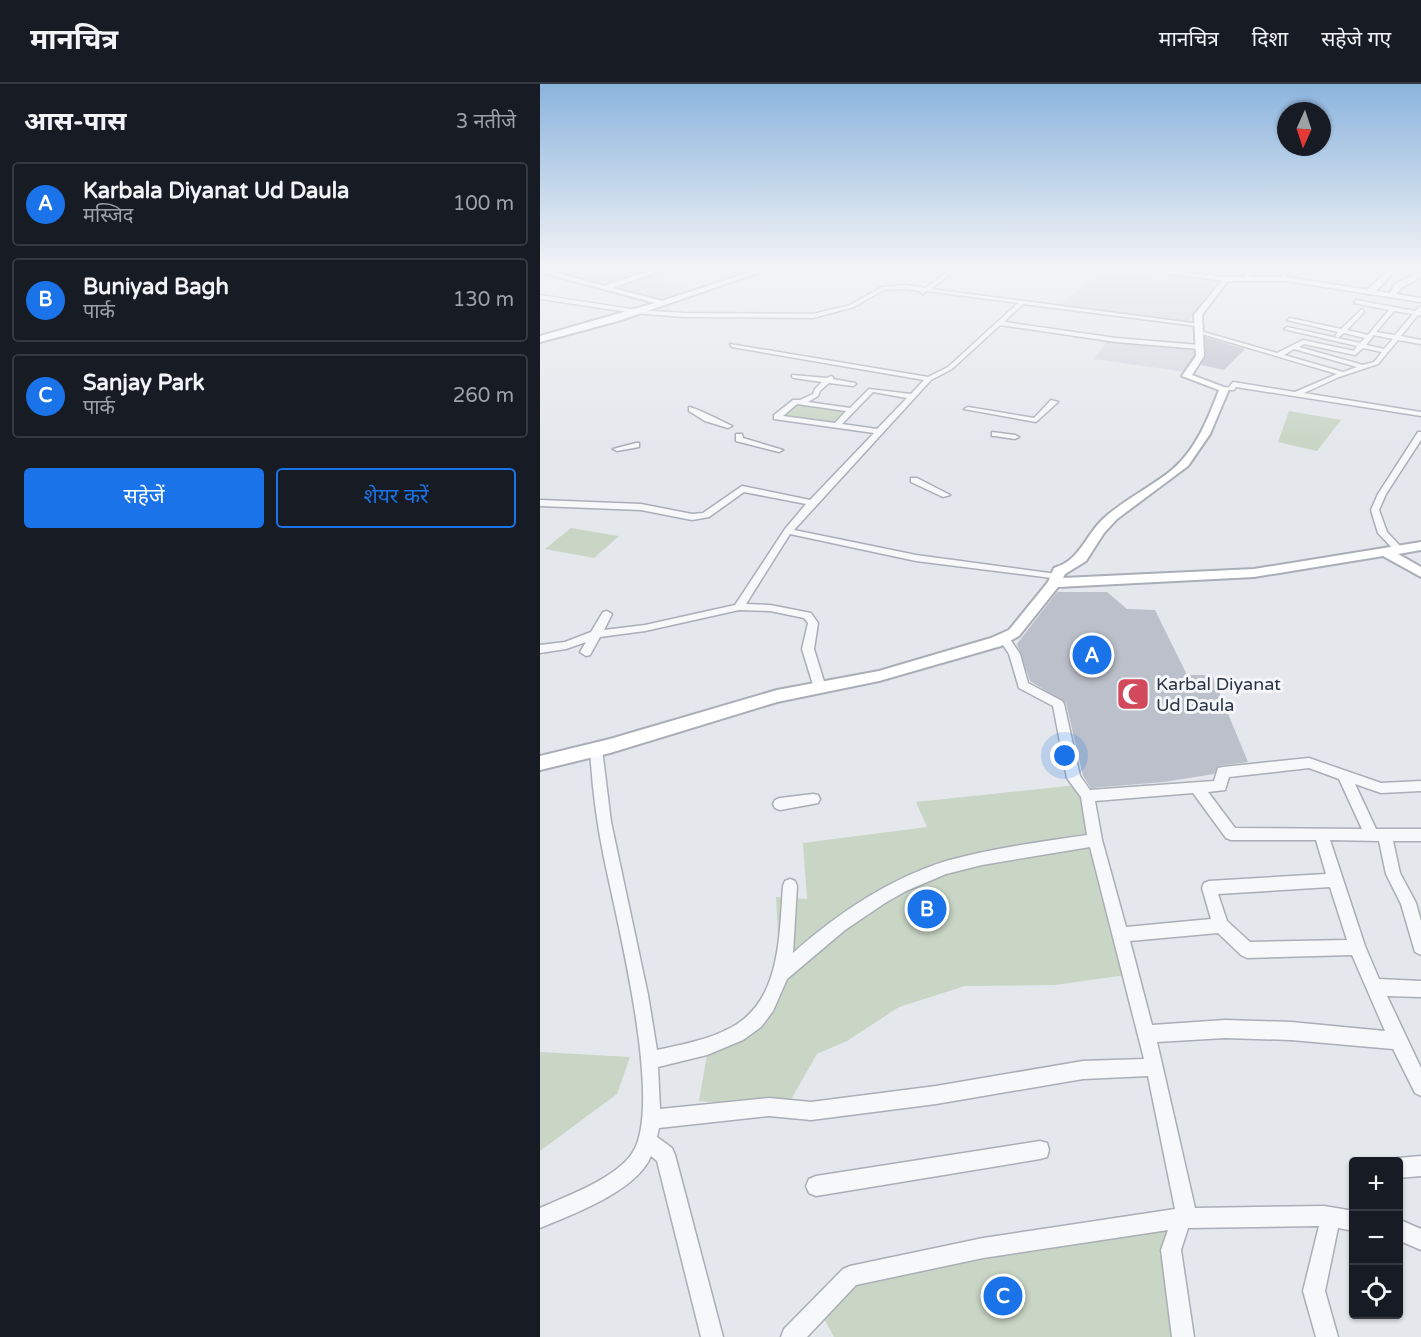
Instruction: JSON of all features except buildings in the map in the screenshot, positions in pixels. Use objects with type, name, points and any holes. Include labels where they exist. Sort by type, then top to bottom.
[{"type":"street","points":[[540,342],[588,326]]},
{"type":"street","points":[[739,607],[788,531],[812,503],[929,379],[950,368],[995,326]]},
{"type":"street","points":[[1023,326],[1116,340],[1199,347]]},
{"type":"street","points":[[1187,326],[1344,374]]},
{"type":"street","points":[[1321,326],[1421,342]]},
{"type":"street","points":[[1335,339],[1347,326]]},
{"type":"street","points":[[1278,355],[1304,342],[1355,354],[1378,326]]},
{"type":"street","points":[[1296,394],[1376,363],[1396,337],[1410,326]]},
{"type":"street","points":[[1197,328],[1200,356],[1187,376],[1224,389],[1232,388],[1233,384],[1421,414]]},
{"type":"street","points":[[1287,329],[1386,351]]},
{"type":"street","points":[[732,345],[929,379]]},
{"type":"street","points":[[1292,347],[1364,367]]},
{"type":"street","points":[[1317,354],[1328,348]]},
{"type":"street","points":[[802,402],[816,395],[817,390],[845,366]]},
{"type":"street","points":[[794,376],[853,384]]},
{"type":"street","points":[[540,763],[777,696],[879,675],[1004,639],[1014,633],[1056,580],[1059,571],[1071,569],[1087,553],[1103,526],[1177,470],[1195,448],[1215,415],[1224,389]]},
{"type":"street","points":[[836,426],[871,390],[913,397]]},
{"type":"street","points":[[852,410],[796,402],[777,417],[881,432]]},
{"type":"street","points":[[968,409],[1036,420],[1054,402]]},
{"type":"street","points":[[692,409],[728,426]]},
{"type":"street","points":[[995,434],[1015,437]]},
{"type":"street","points":[[1421,434],[1382,494],[1376,510],[1383,533],[1392,551],[1421,573]]},
{"type":"street","points":[[739,436],[739,439],[779,450]]},
{"type":"street","points":[[617,449],[636,445]]},
{"type":"street","points":[[914,480],[946,495]]},
{"type":"street","points":[[540,503],[641,507],[692,517],[706,515],[742,489],[812,503]]},
{"type":"street","points":[[788,531],[916,558],[1056,580],[1254,573],[1421,546]]},
{"type":"street","points":[[540,649],[566,645],[598,634],[645,627],[739,607],[770,608],[807,615],[813,623],[808,650],[820,688]]},
{"type":"street","points":[[586,652],[607,614]]},
{"type":"street","points":[[1004,639],[1014,654],[1023,685],[1059,704],[1074,778],[1087,796],[1095,840],[1155,1067],[1185,1208],[1171,1250],[1183,1337]]},
{"type":"street","points":[[540,1218],[620,1176],[640,1159],[648,1142],[653,1119],[649,1061],[621,898],[604,823],[596,749]]},
{"type":"street","points":[[1087,796],[1221,786],[1224,772],[1309,763],[1381,788],[1419,789]]},
{"type":"street","points":[[1345,777],[1378,835],[1392,874],[1414,905],[1421,947]]},
{"type":"street","points":[[1197,788],[1231,834],[1421,835]]},
{"type":"street","points":[[780,804],[813,800]]},
{"type":"street","points":[[1321,834],[1357,947],[1421,1087]]},
{"type":"street","points":[[784,972],[820,938],[861,910],[911,883],[944,869],[982,859],[1095,840]]},
{"type":"street","points":[[1335,880],[1209,888],[1221,925],[1247,950],[1357,947]]},
{"type":"street","points":[[649,1061],[736,1034],[758,1017],[773,998],[784,972],[790,886]]},
{"type":"street","points":[[1120,935],[1221,925]]},
{"type":"street","points":[[1374,987],[1421,989]]},
{"type":"street","points":[[1146,1034],[1236,1029],[1291,1031],[1398,1041]]},
{"type":"street","points":[[653,1119],[769,1107],[811,1111],[936,1095],[1083,1071],[1155,1067]]},
{"type":"street","points":[[648,1142],[665,1155],[712,1337]]},
{"type":"street","points":[[816,1186],[1040,1150]]},
{"type":"street","points":[[1403,1168],[1421,1166]]},
{"type":"street","points":[[1327,1337],[1314,1291],[1331,1217]]},
{"type":"street","points":[[792,1337],[850,1276],[983,1248],[1181,1218],[1331,1217],[1349,1220]]},
{"type":"street","points":[[1403,1231],[1421,1240]]},
{"type":"shaded area","points":[[1108,340],[1194,348],[1195,356],[1185,372],[1094,359]]},
{"type":"green space","points":[[797,404],[846,411],[834,423],[784,416]]},
{"type":"green space","points":[[1289,411],[1341,420],[1317,451],[1278,442]]},
{"type":"green space","points":[[571,528],[619,536],[594,558],[545,549]]},
{"type":"green space","points":[[1077,785],[1126,975],[1055,985],[965,986],[899,1007],[847,1041],[817,1054],[786,1108],[699,1101],[709,1043],[748,1018],[781,991],[776,897],[807,899],[803,843],[927,827],[916,802]]},
{"type":"green space","points":[[540,1052],[630,1057],[617,1094],[540,1151]]},
{"type":"green space","points":[[1169,1226],[1171,1337],[834,1337],[822,1315],[850,1276]]},
{"type":"place","name":"Karbala Diyanat Ud Daula","points":[[1092,655]]},
{"type":"place","name":"Karbal Diyanat Ud Daula","points":[[1133,694]]},
{"type":"place","name":"Buniyad Bagh","points":[[927,909]]},
{"type":"place","name":"Sanjay Park","points":[[1003,1296]]}]
